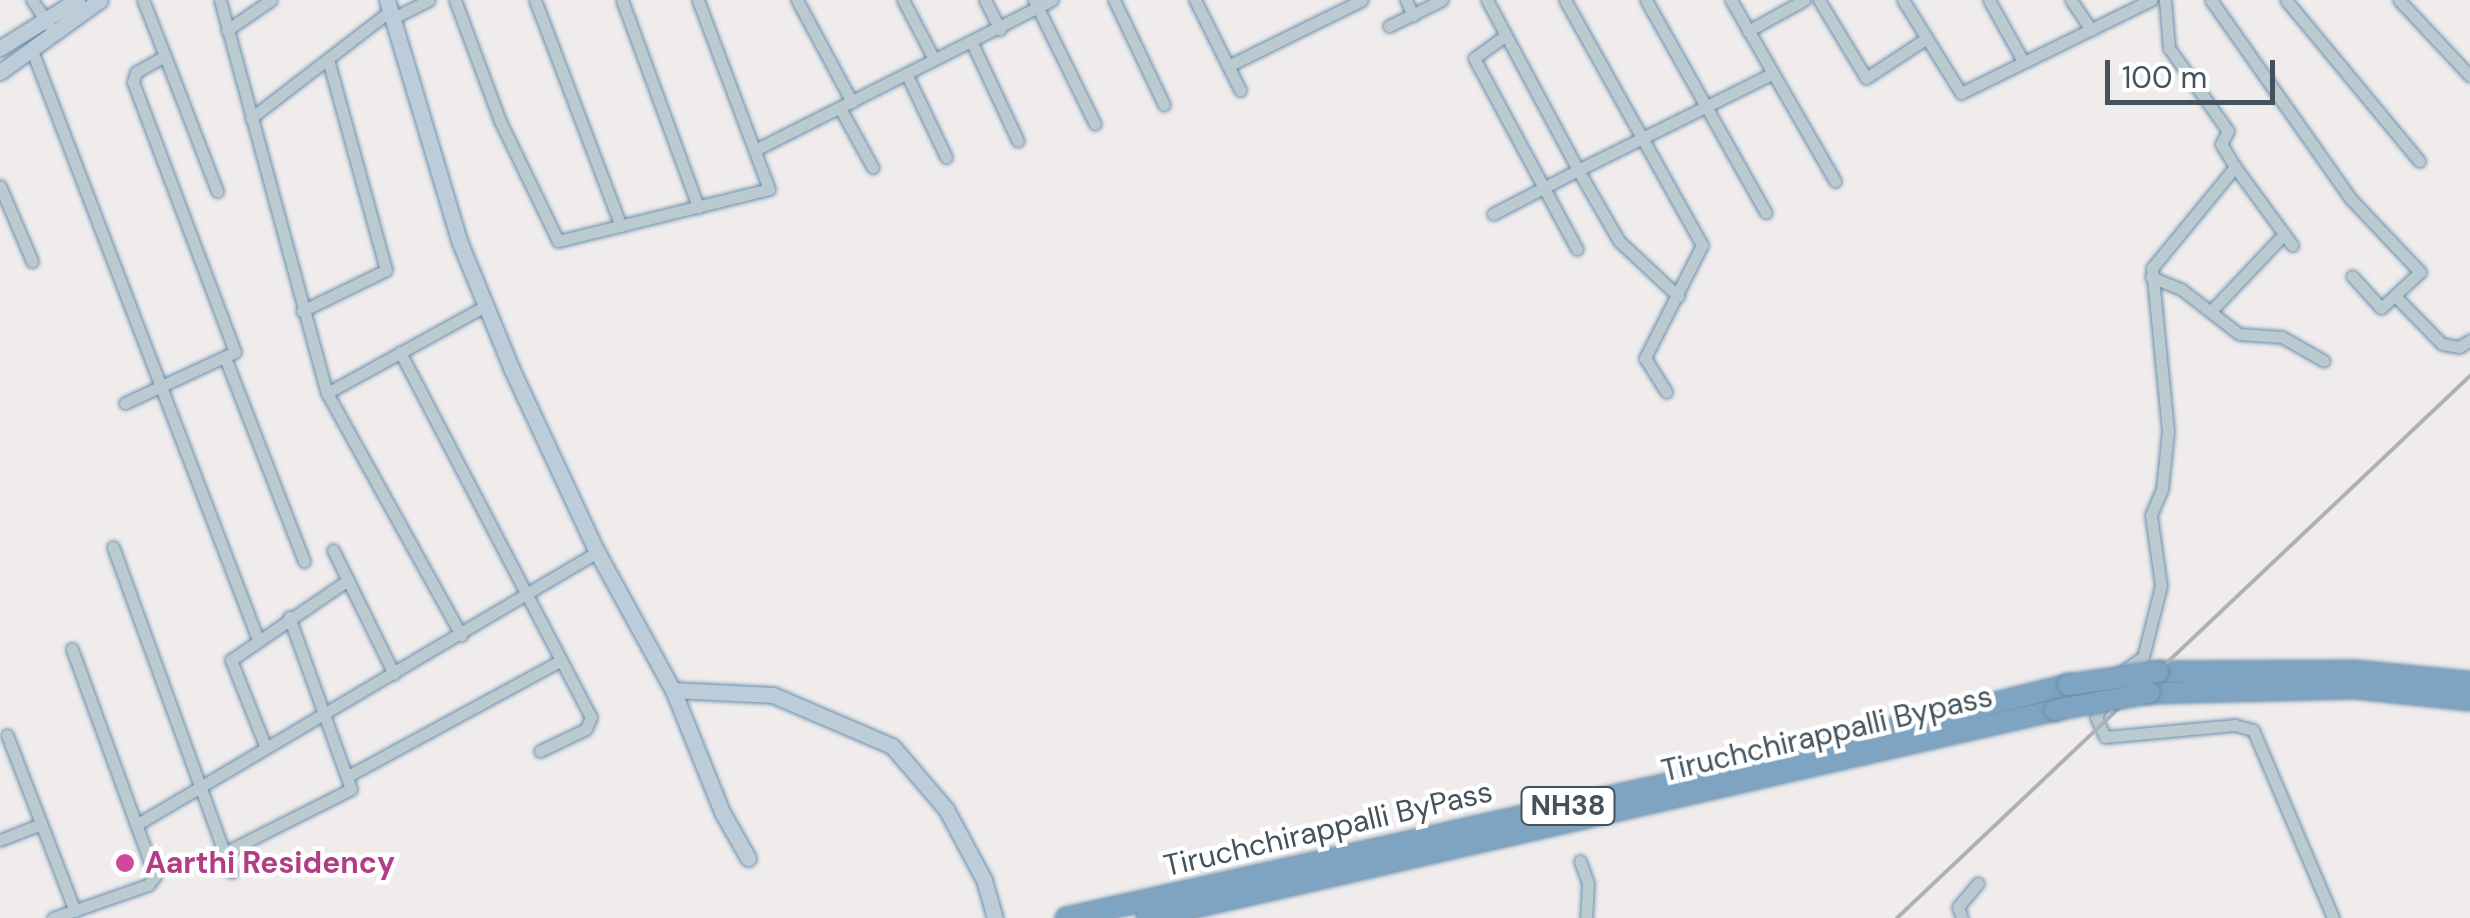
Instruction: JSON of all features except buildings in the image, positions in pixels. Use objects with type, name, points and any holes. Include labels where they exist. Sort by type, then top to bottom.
[{"type":"highway","name":"Tiruchchirappalli ByPass","points":[[1066,918],[1672,783],[2068,685],[2158,672],[2355,670],[2470,682]]},
{"type":"highway","name":"Tiruchchirappalli Bypass","points":[[1147,918],[2055,710],[2149,694],[2355,688],[2470,700]]},
{"type":"street","points":[[32,0],[50,26]]},
{"type":"street","points":[[0,72],[31,48],[77,0]]},
{"type":"street","points":[[0,48],[100,0]]},
{"type":"street","points":[[143,0],[217,191]]},
{"type":"street","points":[[220,0],[327,394],[461,634]]},
{"type":"street","points":[[228,30],[271,0]]},
{"type":"street","points":[[251,118],[329,62],[390,9],[428,0]]},
{"type":"street","points":[[455,0],[552,237],[558,241],[765,193],[755,150],[698,0]]},
{"type":"street","points":[[535,0],[621,226]]},
{"type":"street","points":[[622,0],[698,206]]},
{"type":"street","points":[[798,0],[852,102]]},
{"type":"street","points":[[903,0],[934,59]]},
{"type":"street","points":[[985,0],[1000,30]]},
{"type":"street","points":[[755,150],[1000,30],[1036,4],[1052,0]]},
{"type":"street","points":[[1114,0],[1164,104]]},
{"type":"street","points":[[1195,0],[1240,90]]},
{"type":"street","points":[[1228,66],[1362,0]]},
{"type":"street","points":[[1406,0],[1413,15]]},
{"type":"street","points":[[1390,26],[1442,0]]},
{"type":"street","points":[[1488,0],[1619,242],[1678,296]]},
{"type":"street","points":[[1565,0],[1702,245],[1645,358],[1666,392]]},
{"type":"street","points":[[1646,0],[1766,213]]},
{"type":"street","points":[[1731,0],[1835,182]]},
{"type":"street","points":[[1748,31],[1804,0]]},
{"type":"street","points":[[1819,0],[1866,78],[1928,38]]},
{"type":"street","points":[[1903,0],[1961,93],[2151,0]]},
{"type":"street","points":[[1989,0],[2023,61]]},
{"type":"street","points":[[2071,0],[2091,30]]},
{"type":"street","points":[[2165,0],[2169,48],[2228,130],[2220,144],[2288,240],[2211,311]]},
{"type":"street","points":[[2212,0],[2350,198],[2418,268],[2419,276],[2382,308],[2352,276]]},
{"type":"street","points":[[2286,0],[2419,161]]},
{"type":"street","points":[[2399,0],[2437,48],[2470,76]]},
{"type":"street","points":[[1036,4],[1095,124]]},
{"type":"street","points":[[390,9],[460,243],[486,306],[596,552],[673,690],[722,812],[748,858]]},
{"type":"street","points":[[1506,34],[1474,58],[1577,249]]},
{"type":"street","points":[[972,43],[1018,142]]},
{"type":"street","points":[[31,48],[258,637]]},
{"type":"street","points":[[124,403],[226,360],[233,346],[133,82],[136,72],[165,56]]},
{"type":"street","points":[[302,312],[386,270],[329,62]]},
{"type":"street","points":[[1493,214],[1771,74]]},
{"type":"street","points":[[907,75],[946,157]]},
{"type":"street","points":[[840,108],[873,168]]},
{"type":"street","points":[[2235,167],[2156,259],[2152,277],[2168,431],[2162,490],[2151,515],[2160,586],[2142,657],[2119,672],[2096,717],[2098,729],[2105,737],[2234,725],[2252,730],[2333,918]]},
{"type":"street","points":[[0,186],[32,262]]},
{"type":"street","points":[[2152,277],[2211,311],[2246,337],[2282,336],[2324,361]]},
{"type":"street","points":[[2397,298],[2442,344],[2459,347],[2470,340]]},
{"type":"street","points":[[327,394],[486,306]]},
{"type":"street","points":[[400,352],[590,724],[540,751]]},
{"type":"street","points":[[226,360],[304,561]]},
{"type":"street","points":[[113,547],[231,872]]},
{"type":"street","points":[[333,550],[394,674]]},
{"type":"street","points":[[136,824],[596,552]]},
{"type":"street","points":[[266,748],[230,666],[258,637],[348,580]]},
{"type":"street","points":[[224,853],[348,793],[348,776],[290,617]]},
{"type":"street","points":[[53,918],[152,880],[136,824],[72,649]]},
{"type":"street","points":[[348,776],[560,661]]},
{"type":"street","points":[[673,690],[773,696],[892,746],[946,809],[984,880],[995,918]]},
{"type":"street","points":[[8,734],[75,911]]},
{"type":"street","points":[[0,758],[14,752]]},
{"type":"street","points":[[0,840],[41,824]]},
{"type":"street","points":[[1580,861],[1588,883],[1586,918]]},
{"type":"street","points":[[1962,918],[1958,907],[1978,883]]},
{"type":"railway","points":[[1897,918],[2470,376]]},
{"type":"place","name":"Aarthi Residency","points":[[125,863]]}]
